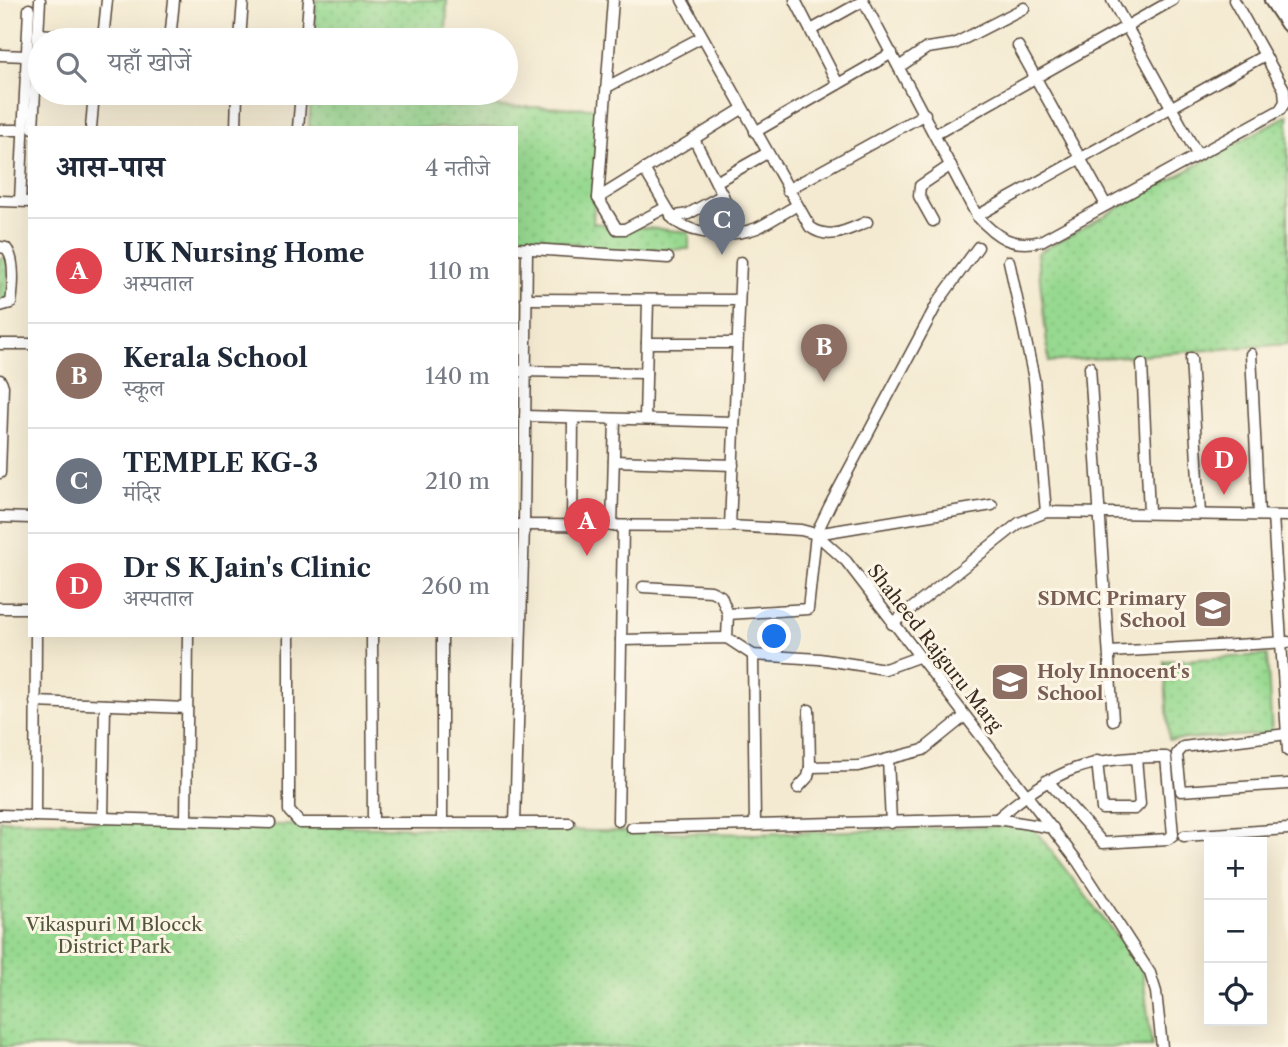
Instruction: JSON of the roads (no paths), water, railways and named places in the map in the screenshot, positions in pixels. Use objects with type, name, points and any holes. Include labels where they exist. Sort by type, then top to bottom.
[{"type":"main road","points":[[1272,0],[1288,22]]},
{"type":"main road","points":[[1284,0],[1288,22]]},
{"type":"street","points":[[38,28],[40,0]]},
{"type":"street","points":[[102,28],[107,0]]},
{"type":"street","points":[[171,28],[174,0]]},
{"type":"street","points":[[241,28],[243,0]]},
{"type":"street","points":[[307,28],[309,0]]},
{"type":"street","points":[[613,0],[598,198],[617,229],[625,229],[668,213],[688,214],[723,195]]},
{"type":"street","points":[[682,0],[810,227],[819,233],[843,232],[867,222]]},
{"type":"street","points":[[795,0],[838,84]]},
{"type":"street","points":[[1112,0],[1197,154]]},
{"type":"street","points":[[936,134],[1173,0]]},
{"type":"street","points":[[811,30],[863,1],[936,134],[977,216],[992,232],[1009,242],[1028,244],[1041,241],[1280,110],[1285,102],[1284,89],[1234,0]]},
{"type":"street","points":[[899,67],[927,48],[954,44],[1024,8]]},
{"type":"street","points":[[28,28],[29,9]]},
{"type":"street","points":[[0,201],[25,202],[28,32]]},
{"type":"street","points":[[607,87],[702,37]]},
{"type":"street","points":[[1018,46],[1106,205]]},
{"type":"street","points":[[755,132],[892,53]]},
{"type":"street","points":[[0,55],[27,56]]},
{"type":"street","points":[[977,216],[1265,55]]},
{"type":"street","points":[[28,126],[31,105]]},
{"type":"street","points":[[91,126],[93,105]]},
{"type":"street","points":[[236,126],[237,105]]},
{"type":"street","points":[[298,126],[300,105]]},
{"type":"street","points":[[598,198],[742,109]]},
{"type":"street","points":[[788,190],[925,114]]},
{"type":"street","points":[[0,130],[28,129]]},
{"type":"street","points":[[694,139],[729,208],[732,233]]},
{"type":"street","points":[[716,181],[767,153]]},
{"type":"street","points":[[933,221],[919,196],[920,186],[951,165]]},
{"type":"street","points":[[644,169],[668,213],[681,226],[732,233],[757,228],[796,205]]},
{"type":"street","points":[[0,247],[6,248],[11,254],[12,294],[11,303],[0,306]]},
{"type":"street","points":[[728,614],[808,609],[816,534],[938,302],[978,247]]},
{"type":"street","points":[[515,823],[521,435],[525,416],[521,372],[521,322],[526,299],[521,274],[522,248],[668,258]]},
{"type":"street","points":[[1009,261],[1034,379],[1051,511]]},
{"type":"street","points":[[730,526],[741,262]]},
{"type":"street","points":[[526,299],[739,300]]},
{"type":"street","points":[[645,419],[648,300]]},
{"type":"street","points":[[647,343],[737,343]]},
{"type":"street","points":[[0,344],[28,344]]},
{"type":"street","points":[[1251,354],[1259,515]]},
{"type":"street","points":[[1191,358],[1200,514]]},
{"type":"street","points":[[1142,364],[1149,512]]},
{"type":"street","points":[[1090,367],[1113,720]]},
{"type":"street","points":[[521,372],[646,373]]},
{"type":"street","points":[[0,380],[3,386],[0,473]]},
{"type":"street","points":[[525,416],[734,422]]},
{"type":"street","points":[[572,526],[573,418]]},
{"type":"street","points":[[615,419],[614,461],[621,640],[618,821]]},
{"type":"street","points":[[614,461],[733,465]]},
{"type":"street","points":[[520,525],[730,526],[816,534],[992,506]]},
{"type":"street","points":[[892,624],[1019,523],[1051,511],[1288,516]]},
{"type":"street","points":[[1273,516],[1285,643],[1288,751]]},
{"type":"street","points":[[0,517],[28,518]]},
{"type":"street","name":"Shaheed Rajguru Marg","points":[[816,534],[846,561],[892,624],[1053,828],[1150,973],[1156,992],[1162,1047]]},
{"type":"street","points":[[643,587],[711,591],[721,596],[728,614],[727,638]]},
{"type":"street","points":[[0,608],[28,608]]},
{"type":"street","points":[[35,816],[36,637]]},
{"type":"street","points":[[186,820],[188,637]]},
{"type":"street","points":[[289,637],[289,811],[300,823],[569,823]]},
{"type":"street","points":[[372,637],[373,823]]},
{"type":"street","points":[[442,637],[442,823]]},
{"type":"street","points":[[621,640],[727,638],[753,655],[885,668],[918,657]]},
{"type":"street","points":[[1109,652],[1285,643]]},
{"type":"street","points":[[753,655],[755,824]]},
{"type":"street","points":[[35,702],[187,708]]},
{"type":"street","points":[[103,818],[105,705]]},
{"type":"street","points":[[798,788],[808,777],[810,767],[809,710]]},
{"type":"street","points":[[810,767],[858,766],[923,750],[965,716]]},
{"type":"street","points":[[1287,734],[1183,747],[1177,754],[1181,791],[1288,784]]},
{"type":"street","points":[[996,819],[1027,793],[1047,780],[1078,765],[1097,761],[1166,757],[1169,761],[1174,831],[1168,839],[1103,842],[1047,780]]},
{"type":"street","points":[[1097,761],[1102,809],[1135,809],[1140,804],[1136,758]]},
{"type":"street","points":[[888,759],[891,823]]},
{"type":"street","points":[[0,815],[270,822]]},
{"type":"street","points":[[632,828],[996,819],[1053,828]]},
{"type":"street","points":[[1184,836],[1288,829]]},
{"type":"place","name":"TEMPLE KG-3","points":[[722,255]]},
{"type":"place","name":"Kerala School","points":[[824,382]]},
{"type":"place","name":"Dr S K Jain's Clinic","points":[[1224,495]]},
{"type":"place","name":"UK Nursing Home","points":[[587,556]]},
{"type":"place","name":"SDMC Primary School","points":[[1213,609]]},
{"type":"place","name":"Holy Innocent's School","points":[[1010,682]]},
{"type":"park label","name":"Vikaspuri M Blocck District Park","points":[[114,935]]}]
